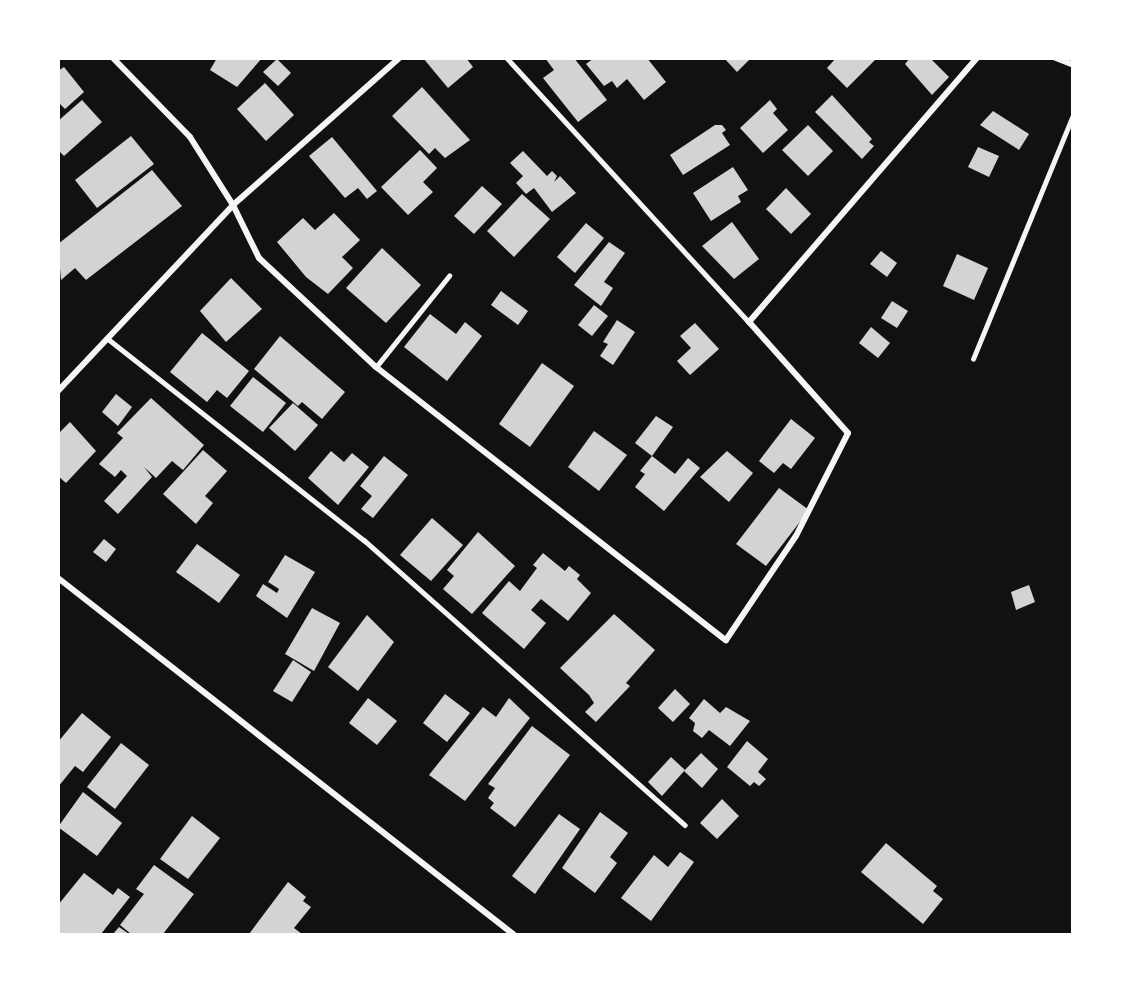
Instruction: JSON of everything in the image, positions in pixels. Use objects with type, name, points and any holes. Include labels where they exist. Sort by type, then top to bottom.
[{"type":"street","points":[[113,58],[190,136],[232,205],[259,258],[376,367],[726,640],[796,536],[848,433],[749,322],[977,58]]},
{"type":"street","points":[[58,390],[232,205],[399,58]]},
{"type":"street","points":[[1056,58],[1072,64]]},
{"type":"street","points":[[58,578],[513,934]]},
{"type":"lane","points":[[507,58],[749,322]]},
{"type":"lane","points":[[973,359],[1072,118]]},
{"type":"lane","points":[[376,367],[449,276]]},
{"type":"lane","points":[[106,338],[364,540],[685,825]]},
{"type":"building","points":[[217,58],[262,58],[237,87],[210,70]]},
{"type":"building","points":[[423,58],[466,58],[473,67],[448,88]]},
{"type":"building","points":[[545,58],[574,58],[607,100],[578,122],[543,78],[554,70]]},
{"type":"building","points":[[594,58],[647,58],[666,82],[644,100],[627,79],[617,88],[612,81],[604,86],[586,64]]},
{"type":"building","points":[[724,58],[751,58],[737,72]]},
{"type":"building","points":[[836,58],[877,58],[847,88],[827,68]]},
{"type":"building","points":[[910,58],[930,58],[949,77],[932,95],[905,64]]},
{"type":"building","points":[[277,59],[291,73],[278,86],[263,72]]},
{"type":"building","points":[[64,67],[84,92],[65,109],[58,102],[58,71]]},
{"type":"building","points":[[265,83],[294,115],[266,141],[237,109]]},
{"type":"building","points":[[422,87],[470,140],[445,158],[435,148],[429,154],[392,116]]},
{"type":"building","points":[[832,95],[872,139],[869,142],[874,146],[862,159],[815,112]]},
{"type":"building","points":[[82,100],[102,122],[64,156],[58,150],[58,121]]},
{"type":"building","points":[[770,100],[777,109],[773,113],[788,130],[763,153],[740,128]]},
{"type":"building","points":[[993,111],[1029,134],[1019,150],[980,125]]},
{"type":"building","points":[[715,125],[722,125],[726,130],[722,133],[730,145],[683,175],[670,155]]},
{"type":"building","points":[[808,125],[833,151],[808,176],[782,150]]},
{"type":"building","points":[[131,136],[154,164],[97,208],[75,180]]},
{"type":"building","points":[[332,137],[377,191],[367,199],[358,188],[345,198],[309,156]]},
{"type":"building","points":[[978,147],[999,156],[989,177],[968,167]]},
{"type":"building","points":[[420,150],[437,168],[423,182],[433,192],[408,215],[381,187]]},
{"type":"building","points":[[523,151],[547,176],[552,171],[557,176],[554,182],[560,176],[576,193],[552,212],[534,188],[526,194],[516,183],[523,176],[510,163]]},
{"type":"building","points":[[733,167],[748,190],[738,196],[741,202],[711,221],[693,193]]},
{"type":"building","points":[[152,170],[182,206],[86,280],[75,268],[61,280],[58,244]]},
{"type":"building","points":[[482,186],[502,204],[474,234],[454,216]]},
{"type":"building","points":[[786,188],[811,214],[791,234],[766,209]]},
{"type":"building","points":[[522,194],[550,219],[514,257],[487,231]]},
{"type":"building","points":[[334,213],[360,240],[342,257],[353,268],[328,294],[306,277],[277,242],[303,218],[315,230]]},
{"type":"building","points":[[732,222],[759,259],[734,279],[702,246]]},
{"type":"building","points":[[586,223],[604,238],[575,273],[557,257]]},
{"type":"building","points":[[609,242],[625,253],[604,282],[613,288],[601,306],[574,285]]},
{"type":"building","points":[[382,248],[421,285],[386,323],[346,288]]},
{"type":"building","points":[[881,251],[897,263],[887,277],[870,264]]},
{"type":"building","points":[[957,254],[988,268],[974,300],[943,286]]},
{"type":"building","points":[[231,278],[262,309],[226,342],[200,311]]},
{"type":"building","points":[[501,291],[528,311],[518,325],[491,305]]},
{"type":"building","points":[[892,301],[908,311],[897,328],[881,318]]},
{"type":"building","points":[[594,305],[608,316],[592,336],[578,325]]},
{"type":"building","points":[[430,314],[456,334],[465,322],[482,336],[447,381],[404,347]]},
{"type":"building","points":[[617,320],[635,332],[613,365],[600,356],[608,344],[603,342]]},
{"type":"building","points":[[695,323],[719,349],[690,375],[677,361],[691,348],[680,336]]},
{"type":"building","points":[[871,327],[890,343],[878,358],[859,343]]},
{"type":"building","points":[[202,333],[249,371],[227,398],[217,390],[207,402],[170,372]]},
{"type":"building","points":[[280,336],[345,392],[322,419],[302,402],[298,406],[254,369]]},
{"type":"building","points":[[542,363],[574,386],[530,447],[499,424]]},
{"type":"building","points":[[253,377],[286,403],[263,432],[230,406]]},
{"type":"building","points":[[116,394],[132,407],[118,426],[102,412]]},
{"type":"building","points":[[151,398],[204,445],[183,470],[172,461],[156,478],[144,467],[152,477],[118,514],[104,501],[127,476],[121,470],[115,477],[99,464],[123,438],[117,433]]},
{"type":"building","points":[[293,403],[318,425],[295,451],[269,428]]},
{"type":"building","points":[[656,416],[673,427],[652,456],[635,443]]},
{"type":"building","points":[[791,419],[815,438],[791,469],[783,463],[774,473],[759,461]]},
{"type":"building","points":[[70,422],[96,451],[66,483],[58,476],[58,434]]},
{"type":"building","points":[[594,431],[627,455],[599,491],[568,467]]},
{"type":"building","points":[[203,450],[227,471],[205,496],[213,503],[196,524],[163,494]]},
{"type":"building","points":[[331,451],[344,462],[352,453],[369,467],[338,505],[308,478]]},
{"type":"building","points":[[727,451],[753,473],[729,502],[700,477]]},
{"type":"building","points":[[384,456],[408,475],[373,518],[361,509],[372,496],[360,486]]},
{"type":"building","points":[[652,456],[675,474],[688,458],[700,468],[664,511],[635,487],[645,474],[640,471]]},
{"type":"building","points":[[779,488],[809,510],[766,566],[736,544]]},
{"type":"building","points":[[432,518],[463,545],[431,581],[400,555]]},
{"type":"building","points":[[478,532],[515,566],[472,614],[443,589],[454,576],[447,570]]},
{"type":"building","points":[[104,539],[116,549],[106,562],[93,552]]},
{"type":"building","points":[[197,544],[240,575],[219,603],[176,572]]},
{"type":"building","points":[[543,553],[565,571],[569,566],[580,575],[577,579],[591,593],[568,621],[541,599],[531,610],[546,623],[524,649],[482,613],[509,581],[520,591],[537,568],[533,565]]},
{"type":"building","points":[[285,555],[315,572],[287,618],[256,596],[263,584],[277,593],[279,589],[268,582]]},
{"type":"building","points":[[1029,585],[1035,602],[1016,610],[1011,592]]},
{"type":"building","points":[[312,608],[340,623],[314,671],[285,654]]},
{"type":"building","points":[[614,614],[655,650],[626,683],[630,686],[596,722],[585,712],[594,703],[589,695],[560,668]]},
{"type":"building","points":[[367,615],[394,642],[358,691],[328,667]]},
{"type":"building","points":[[293,660],[311,672],[292,702],[273,691]]},
{"type":"building","points":[[675,689],[690,704],[673,722],[658,708]]},
{"type":"building","points":[[445,694],[470,713],[447,742],[423,723]]},
{"type":"building","points":[[368,698],[397,721],[377,745],[349,723]]},
{"type":"building","points":[[509,698],[530,718],[465,801],[429,775],[483,707],[496,717]]},
{"type":"building","points":[[704,699],[720,713],[726,707],[750,721],[730,746],[709,730],[702,738],[693,731],[695,723],[689,718]]},
{"type":"building","points":[[82,713],[111,737],[83,772],[75,766],[58,787],[58,742]]},
{"type":"building","points":[[532,726],[570,755],[515,827],[490,808],[494,803],[488,798],[495,788],[488,784]]},
{"type":"building","points":[[747,741],[768,759],[758,772],[766,779],[759,786],[754,782],[750,786],[727,767]]},
{"type":"building","points":[[121,743],[149,765],[115,809],[87,787]]},
{"type":"building","points":[[701,753],[718,769],[702,788],[684,771]]},
{"type":"building","points":[[671,757],[685,770],[662,796],[648,782]]},
{"type":"building","points":[[83,792],[122,823],[97,856],[58,827]]},
{"type":"building","points":[[722,799],[739,816],[717,839],[700,823]]},
{"type":"building","points":[[600,812],[628,833],[610,857],[617,863],[595,893],[562,868]]},
{"type":"building","points":[[559,814],[580,829],[535,894],[512,876]]},
{"type":"building","points":[[192,816],[220,838],[188,879],[160,859]]},
{"type":"building","points":[[886,843],[937,886],[933,891],[943,899],[923,924],[861,872]]},
{"type":"building","points":[[680,852],[694,862],[651,921],[621,898],[654,855],[668,867]]},
{"type":"building","points":[[154,865],[194,894],[163,934],[131,934],[120,925],[144,894],[136,889]]},
{"type":"building","points":[[84,873],[113,895],[118,888],[130,897],[101,934],[58,934],[58,905]]},
{"type":"building","points":[[288,882],[306,897],[303,901],[311,907],[294,928],[302,934],[249,934]]},
{"type":"building","points":[[119,927],[129,934],[113,934]]}]
